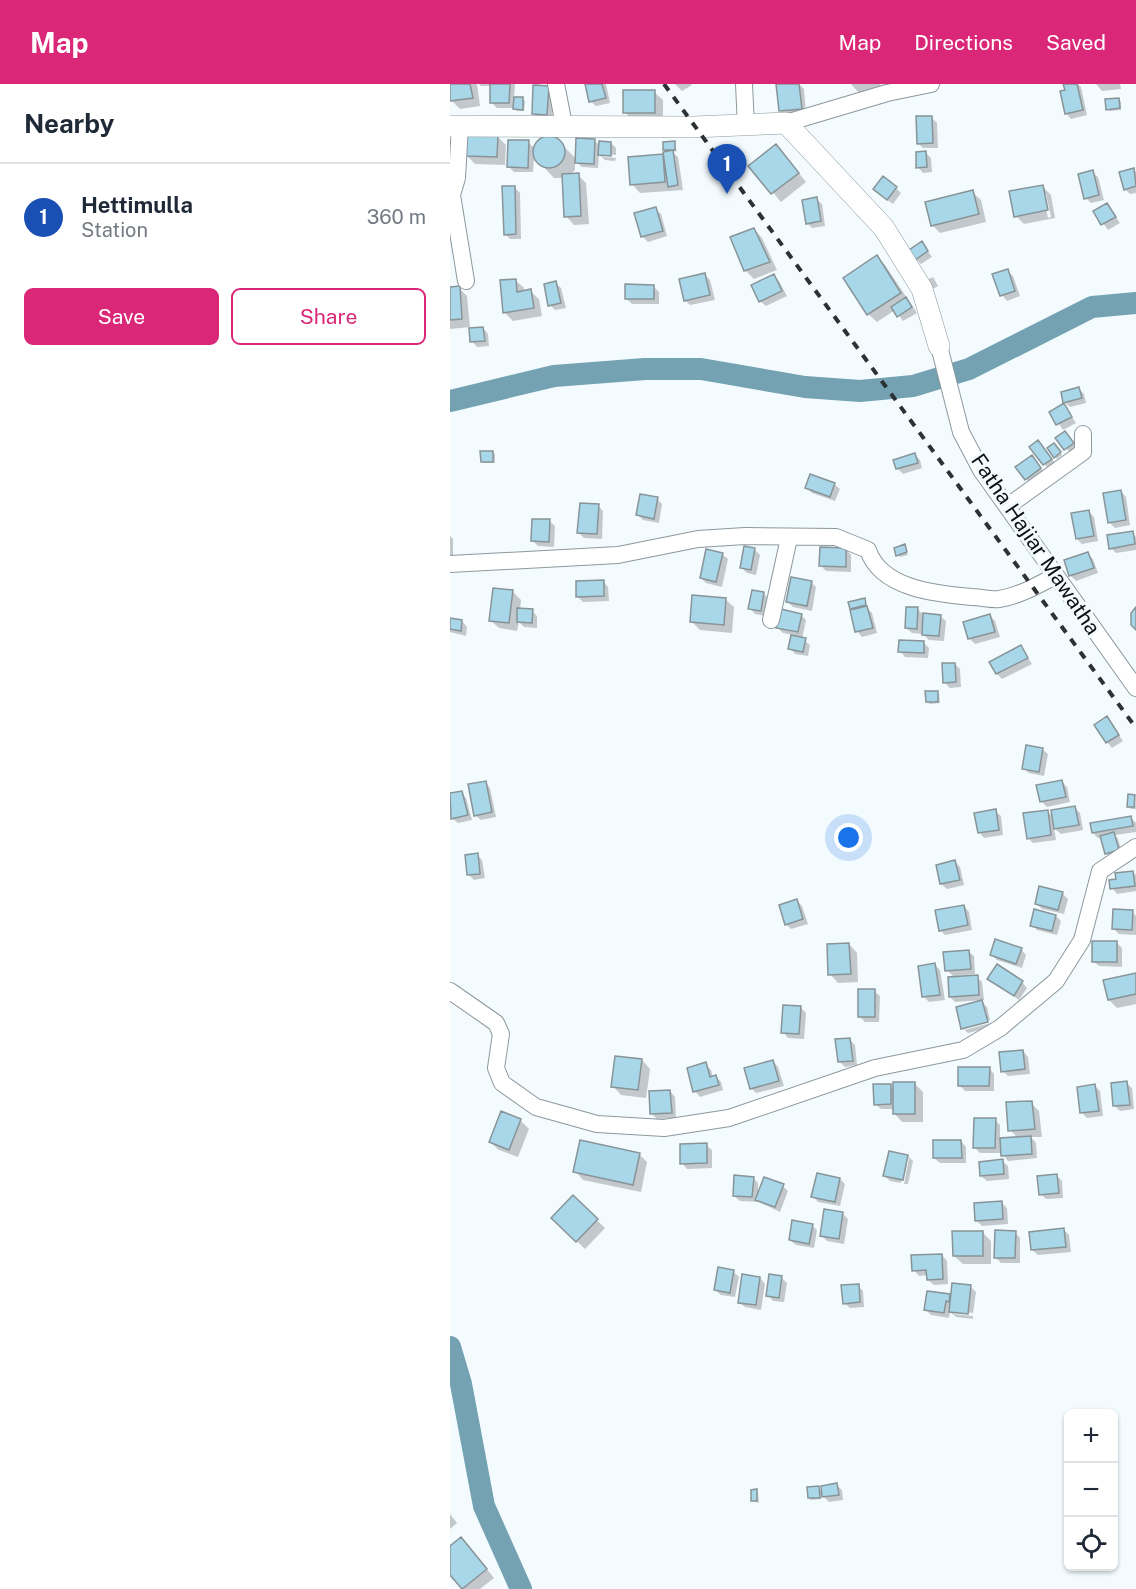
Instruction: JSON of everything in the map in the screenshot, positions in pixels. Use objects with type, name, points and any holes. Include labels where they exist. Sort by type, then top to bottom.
[{"type":"main road","points":[[455,126],[746,126],[786,123],[884,228],[922,289],[939,346]]},
{"type":"street","points":[[556,84],[564,125]]},
{"type":"street","points":[[744,84],[746,126]]},
{"type":"street","points":[[786,123],[887,93],[931,84]]},
{"type":"street","points":[[455,126],[457,178],[452,195],[466,281]]},
{"type":"street","name":"Fatha Hajiar Mawatha","points":[[939,346],[961,432],[981,470],[1136,688]]},
{"type":"street","points":[[1008,506],[1083,452],[1083,434]]},
{"type":"street","points":[[450,564],[618,555],[698,539],[745,536],[836,537],[868,550],[871,559],[884,573],[906,586],[954,595],[999,599],[1033,588],[1055,576]]},
{"type":"street","points":[[771,620],[789,538]]},
{"type":"street","points":[[450,991],[496,1023],[501,1034],[496,1068],[501,1083],[536,1107],[597,1124],[664,1128],[729,1118],[875,1068],[963,1050],[1000,1028],[1056,981],[1082,940],[1101,871],[1136,847]]},
{"type":"building","points":[[450,84],[470,84],[473,98],[450,101]]},
{"type":"building","points":[[490,84],[510,84],[509,103],[490,103]]},
{"type":"building","points":[[585,84],[602,84],[606,98],[589,102]]},
{"type":"building","points":[[776,84],[799,84],[802,109],[779,111]]},
{"type":"building","points":[[1063,84],[1077,84],[1083,110],[1065,114],[1060,91],[1065,90]]},
{"type":"building","points":[[533,85],[549,86],[547,115],[532,114]]},
{"type":"building","points":[[623,90],[655,90],[655,113],[623,113]]},
{"type":"building","points":[[514,97],[523,97],[523,110],[513,109]]},
{"type":"building","points":[[1119,98],[1120,108],[1106,110],[1105,99]]},
{"type":"building","points":[[916,116],[932,116],[933,143],[917,144]]},
{"type":"building","points":[[466,134],[498,135],[497,157],[465,156]]},
{"type":"building","points":[[549,136],[560,141],[565,152],[560,163],[549,168],[538,163],[533,152],[538,141]]},
{"type":"building","points":[[576,138],[595,139],[594,164],[575,163]]},
{"type":"building","points":[[508,140],[529,140],[528,168],[507,167]]},
{"type":"building","points":[[599,141],[611,142],[611,156],[598,155]]},
{"type":"building","points":[[675,141],[675,150],[663,150],[663,142]]},
{"type":"building","points":[[776,144],[799,173],[771,194],[748,166]]},
{"type":"building","points":[[673,150],[678,185],[668,187],[663,152]]},
{"type":"building","points":[[926,151],[927,167],[916,168],[916,152]]},
{"type":"building","points":[[663,154],[665,182],[630,185],[628,157]]},
{"type":"building","points":[[1134,168],[1136,186],[1124,190],[1119,172]]},
{"type":"building","points":[[1093,170],[1099,195],[1084,199],[1078,174]]},
{"type":"building","points":[[579,173],[581,216],[564,217],[562,174]]},
{"type":"building","points":[[883,176],[897,187],[887,200],[873,189]]},
{"type":"building","points":[[1043,185],[1048,210],[1014,217],[1009,191]]},
{"type":"building","points":[[502,186],[515,186],[516,234],[504,235]]},
{"type":"building","points":[[973,190],[979,214],[931,226],[925,202]]},
{"type":"building","points":[[817,197],[821,221],[806,224],[802,200]]},
{"type":"building","points":[[1107,203],[1116,217],[1101,225],[1093,211]]},
{"type":"building","points":[[656,207],[663,231],[641,237],[634,213]]},
{"type":"building","points":[[754,228],[770,262],[744,271],[730,237]]},
{"type":"building","points":[[922,241],[928,251],[915,260],[909,250]]},
{"type":"building","points":[[877,255],[901,293],[867,315],[843,278]]},
{"type":"building","points":[[1008,269],[1015,291],[1000,296],[992,274]]},
{"type":"building","points":[[705,273],[710,295],[684,301],[679,279]]},
{"type":"building","points":[[774,274],[782,291],[759,302],[751,285]]},
{"type":"building","points":[[516,279],[517,292],[531,289],[534,308],[503,313],[500,280]]},
{"type":"building","points":[[556,281],[561,303],[548,306],[544,284]]},
{"type":"building","points":[[625,284],[654,285],[654,299],[625,299]]},
{"type":"building","points":[[460,286],[462,319],[450,320],[450,287]]},
{"type":"building","points":[[906,297],[912,307],[897,317],[891,307]]},
{"type":"building","points":[[483,327],[485,341],[470,342],[469,328]]},
{"type":"building","points":[[1079,387],[1082,398],[1063,403],[1061,392]]},
{"type":"building","points":[[1064,403],[1072,417],[1056,425],[1049,412]]},
{"type":"building","points":[[1065,431],[1074,443],[1064,450],[1055,438]]},
{"type":"building","points":[[1038,440],[1052,459],[1043,465],[1029,447]]},
{"type":"building","points":[[1054,443],[1061,452],[1054,458],[1047,448]]},
{"type":"building","points":[[480,451],[493,451],[493,462],[481,462]]},
{"type":"building","points":[[915,453],[918,463],[896,469],[893,460]]},
{"type":"building","points":[[1032,455],[1041,468],[1025,480],[1015,467]]},
{"type":"building","points":[[810,474],[835,483],[830,497],[805,488]]},
{"type":"building","points":[[1121,490],[1126,520],[1108,523],[1103,493]]},
{"type":"building","points":[[640,494],[658,497],[654,519],[636,515]]},
{"type":"building","points":[[580,503],[599,504],[597,534],[577,533]]},
{"type":"building","points":[[1089,510],[1094,536],[1076,539],[1071,513]]},
{"type":"building","points":[[532,519],[550,519],[549,542],[531,541]]},
{"type":"building","points":[[1133,531],[1135,544],[1109,549],[1107,535]]},
{"type":"building","points":[[905,544],[907,552],[896,556],[894,548]]},
{"type":"building","points":[[744,546],[755,548],[751,570],[740,568]]},
{"type":"building","points":[[820,547],[846,548],[846,567],[819,566]]},
{"type":"building","points":[[706,549],[723,553],[716,582],[700,578]]},
{"type":"building","points":[[1088,552],[1094,568],[1069,576],[1064,560]]},
{"type":"building","points":[[791,577],[812,581],[807,606],[786,602]]},
{"type":"building","points":[[604,580],[604,596],[576,597],[576,581]]},
{"type":"building","points":[[493,588],[513,590],[509,623],[489,621]]},
{"type":"building","points":[[752,590],[764,592],[761,611],[748,609]]},
{"type":"building","points":[[692,595],[726,598],[724,625],[690,622]]},
{"type":"building","points":[[865,598],[866,605],[850,609],[848,602]]},
{"type":"building","points":[[867,606],[873,628],[855,632],[850,610]]},
{"type":"building","points":[[906,607],[918,607],[917,629],[905,628]]},
{"type":"building","points":[[1136,607],[1136,630],[1131,625],[1131,613]]},
{"type":"building","points":[[517,608],[533,609],[532,623],[517,622]]},
{"type":"building","points":[[781,609],[802,614],[798,632],[776,628]]},
{"type":"building","points":[[923,613],[941,615],[939,636],[922,635]]},
{"type":"building","points":[[990,614],[995,632],[968,639],[963,622]]},
{"type":"building","points":[[450,618],[462,620],[461,631],[450,629]]},
{"type":"building","points":[[791,635],[806,638],[803,652],[788,649]]},
{"type":"building","points":[[899,640],[924,641],[924,653],[898,652]]},
{"type":"building","points":[[1021,645],[1028,658],[996,674],[989,662]]},
{"type":"building","points":[[942,663],[955,663],[956,682],[943,683]]},
{"type":"building","points":[[925,691],[938,691],[938,702],[926,702]]},
{"type":"building","points":[[1107,716],[1119,735],[1106,743],[1094,725]]},
{"type":"building","points":[[1026,745],[1043,748],[1039,772],[1022,769]]},
{"type":"building","points":[[1062,780],[1066,797],[1040,802],[1036,785]]},
{"type":"building","points":[[486,781],[492,812],[474,816],[468,784]]},
{"type":"building","points":[[462,791],[468,815],[451,819],[450,793]]},
{"type":"building","points":[[1128,794],[1135,795],[1134,807],[1127,807]]},
{"type":"building","points":[[1075,806],[1079,825],[1054,829],[1051,810]]},
{"type":"building","points":[[996,809],[999,830],[978,833],[974,813]]},
{"type":"building","points":[[1048,810],[1051,835],[1027,839],[1023,813]]},
{"type":"building","points":[[1131,816],[1133,826],[1092,833],[1090,823]]},
{"type":"building","points":[[1114,832],[1119,850],[1105,854],[1100,836]]},
{"type":"building","points":[[478,853],[480,874],[467,875],[465,855]]},
{"type":"building","points":[[955,860],[960,880],[940,884],[936,865]]},
{"type":"building","points":[[1133,871],[1135,886],[1110,889],[1109,880],[1116,879],[1115,873]]},
{"type":"building","points":[[1039,886],[1063,892],[1058,910],[1035,904]]},
{"type":"building","points":[[797,899],[803,919],[785,925],[779,905]]},
{"type":"building","points":[[964,905],[968,925],[939,931],[935,910]]},
{"type":"building","points":[[1034,909],[1056,915],[1052,931],[1030,926]]},
{"type":"building","points":[[1113,909],[1133,910],[1132,930],[1112,929]]},
{"type":"building","points":[[995,939],[1022,948],[1016,964],[990,955]]},
{"type":"building","points":[[1092,941],[1117,941],[1117,962],[1092,962]]},
{"type":"building","points":[[849,943],[851,974],[828,975],[827,944]]},
{"type":"building","points":[[969,950],[971,969],[945,971],[943,952]]},
{"type":"building","points":[[935,963],[940,995],[922,997],[918,966]]},
{"type":"building","points":[[997,964],[1023,981],[1014,996],[987,979]]},
{"type":"building","points":[[1136,973],[1136,994],[1108,1000],[1103,980]]},
{"type":"building","points":[[978,975],[979,995],[949,997],[948,977]]},
{"type":"building","points":[[858,989],[875,989],[875,1017],[858,1017]]},
{"type":"building","points":[[982,1000],[988,1022],[961,1029],[956,1007]]},
{"type":"building","points":[[783,1005],[801,1006],[799,1034],[781,1033]]},
{"type":"building","points":[[850,1038],[853,1061],[838,1062],[835,1039]]},
{"type":"building","points":[[1023,1050],[1025,1069],[1001,1072],[999,1052]]},
{"type":"building","points":[[615,1056],[642,1059],[638,1090],[611,1087]]},
{"type":"building","points":[[773,1060],[779,1081],[750,1089],[744,1068]]},
{"type":"building","points":[[706,1062],[710,1077],[716,1075],[719,1085],[693,1092],[687,1068]]},
{"type":"building","points":[[958,1067],[990,1067],[989,1086],[958,1086]]},
{"type":"building","points":[[1127,1081],[1130,1105],[1113,1106],[1111,1083]]},
{"type":"building","points":[[893,1082],[915,1082],[915,1114],[893,1114]]},
{"type":"building","points":[[873,1084],[891,1084],[891,1104],[874,1105]]},
{"type":"building","points":[[1095,1084],[1099,1111],[1080,1113],[1077,1087]]},
{"type":"building","points":[[670,1090],[672,1113],[650,1114],[649,1091]]},
{"type":"building","points":[[1032,1101],[1035,1129],[1008,1131],[1006,1102]]},
{"type":"building","points":[[501,1111],[521,1119],[509,1150],[489,1142]]},
{"type":"building","points":[[974,1118],[996,1118],[995,1148],[973,1148]]},
{"type":"building","points":[[1031,1136],[1032,1154],[1001,1156],[1000,1138]]},
{"type":"building","points":[[580,1140],[640,1153],[633,1185],[573,1172]]},
{"type":"building","points":[[933,1140],[961,1140],[962,1158],[933,1158]]},
{"type":"building","points":[[707,1143],[707,1163],[680,1164],[680,1144]]},
{"type":"building","points":[[889,1151],[908,1155],[903,1180],[883,1176]]},
{"type":"building","points":[[1003,1159],[1004,1174],[980,1176],[979,1162]]},
{"type":"building","points":[[817,1173],[840,1178],[835,1202],[811,1197]]},
{"type":"building","points":[[1057,1174],[1059,1193],[1039,1195],[1037,1176]]},
{"type":"building","points":[[734,1175],[754,1177],[752,1197],[733,1196]]},
{"type":"building","points":[[764,1177],[784,1184],[775,1207],[755,1200]]},
{"type":"building","points":[[573,1195],[598,1219],[576,1242],[551,1218]]},
{"type":"building","points":[[1002,1201],[1003,1219],[975,1221],[974,1203]]},
{"type":"building","points":[[824,1209],[843,1212],[839,1239],[820,1236]]},
{"type":"building","points":[[792,1220],[813,1224],[809,1244],[789,1240]]},
{"type":"building","points":[[1064,1228],[1066,1247],[1031,1250],[1029,1232]]},
{"type":"building","points":[[995,1230],[1016,1231],[1015,1258],[994,1258]]},
{"type":"building","points":[[952,1231],[983,1231],[983,1256],[953,1256]]},
{"type":"building","points":[[942,1254],[943,1279],[927,1280],[926,1270],[912,1271],[911,1255]]},
{"type":"building","points":[[718,1267],[734,1270],[730,1293],[714,1290]]},
{"type":"building","points":[[742,1274],[760,1277],[756,1305],[738,1303]]},
{"type":"building","points":[[769,1274],[782,1276],[779,1298],[766,1296]]},
{"type":"building","points":[[952,1283],[971,1285],[968,1314],[949,1312]]},
{"type":"building","points":[[859,1284],[860,1302],[843,1304],[841,1285]]},
{"type":"building","points":[[927,1291],[950,1294],[944,1313],[924,1310]]},
{"type":"building","points":[[837,1483],[839,1495],[822,1497],[821,1486]]},
{"type":"building","points":[[819,1486],[820,1498],[808,1498],[807,1487]]},
{"type":"building","points":[[757,1489],[757,1501],[751,1501],[751,1490]]},
{"type":"building","points":[[461,1537],[487,1569],[462,1589],[450,1575],[450,1546]]},
{"type":"waterway","points":[[450,401],[554,376],[645,369],[701,369],[805,387],[860,391],[913,386],[969,369],[1092,307],[1136,303]]},
{"type":"waterway","points":[[450,1347],[461,1384],[484,1506],[521,1589]]},
{"type":"railway","points":[[664,84],[1136,728]]},
{"type":"place","name":"Hettimulla","points":[[727,194]]}]
